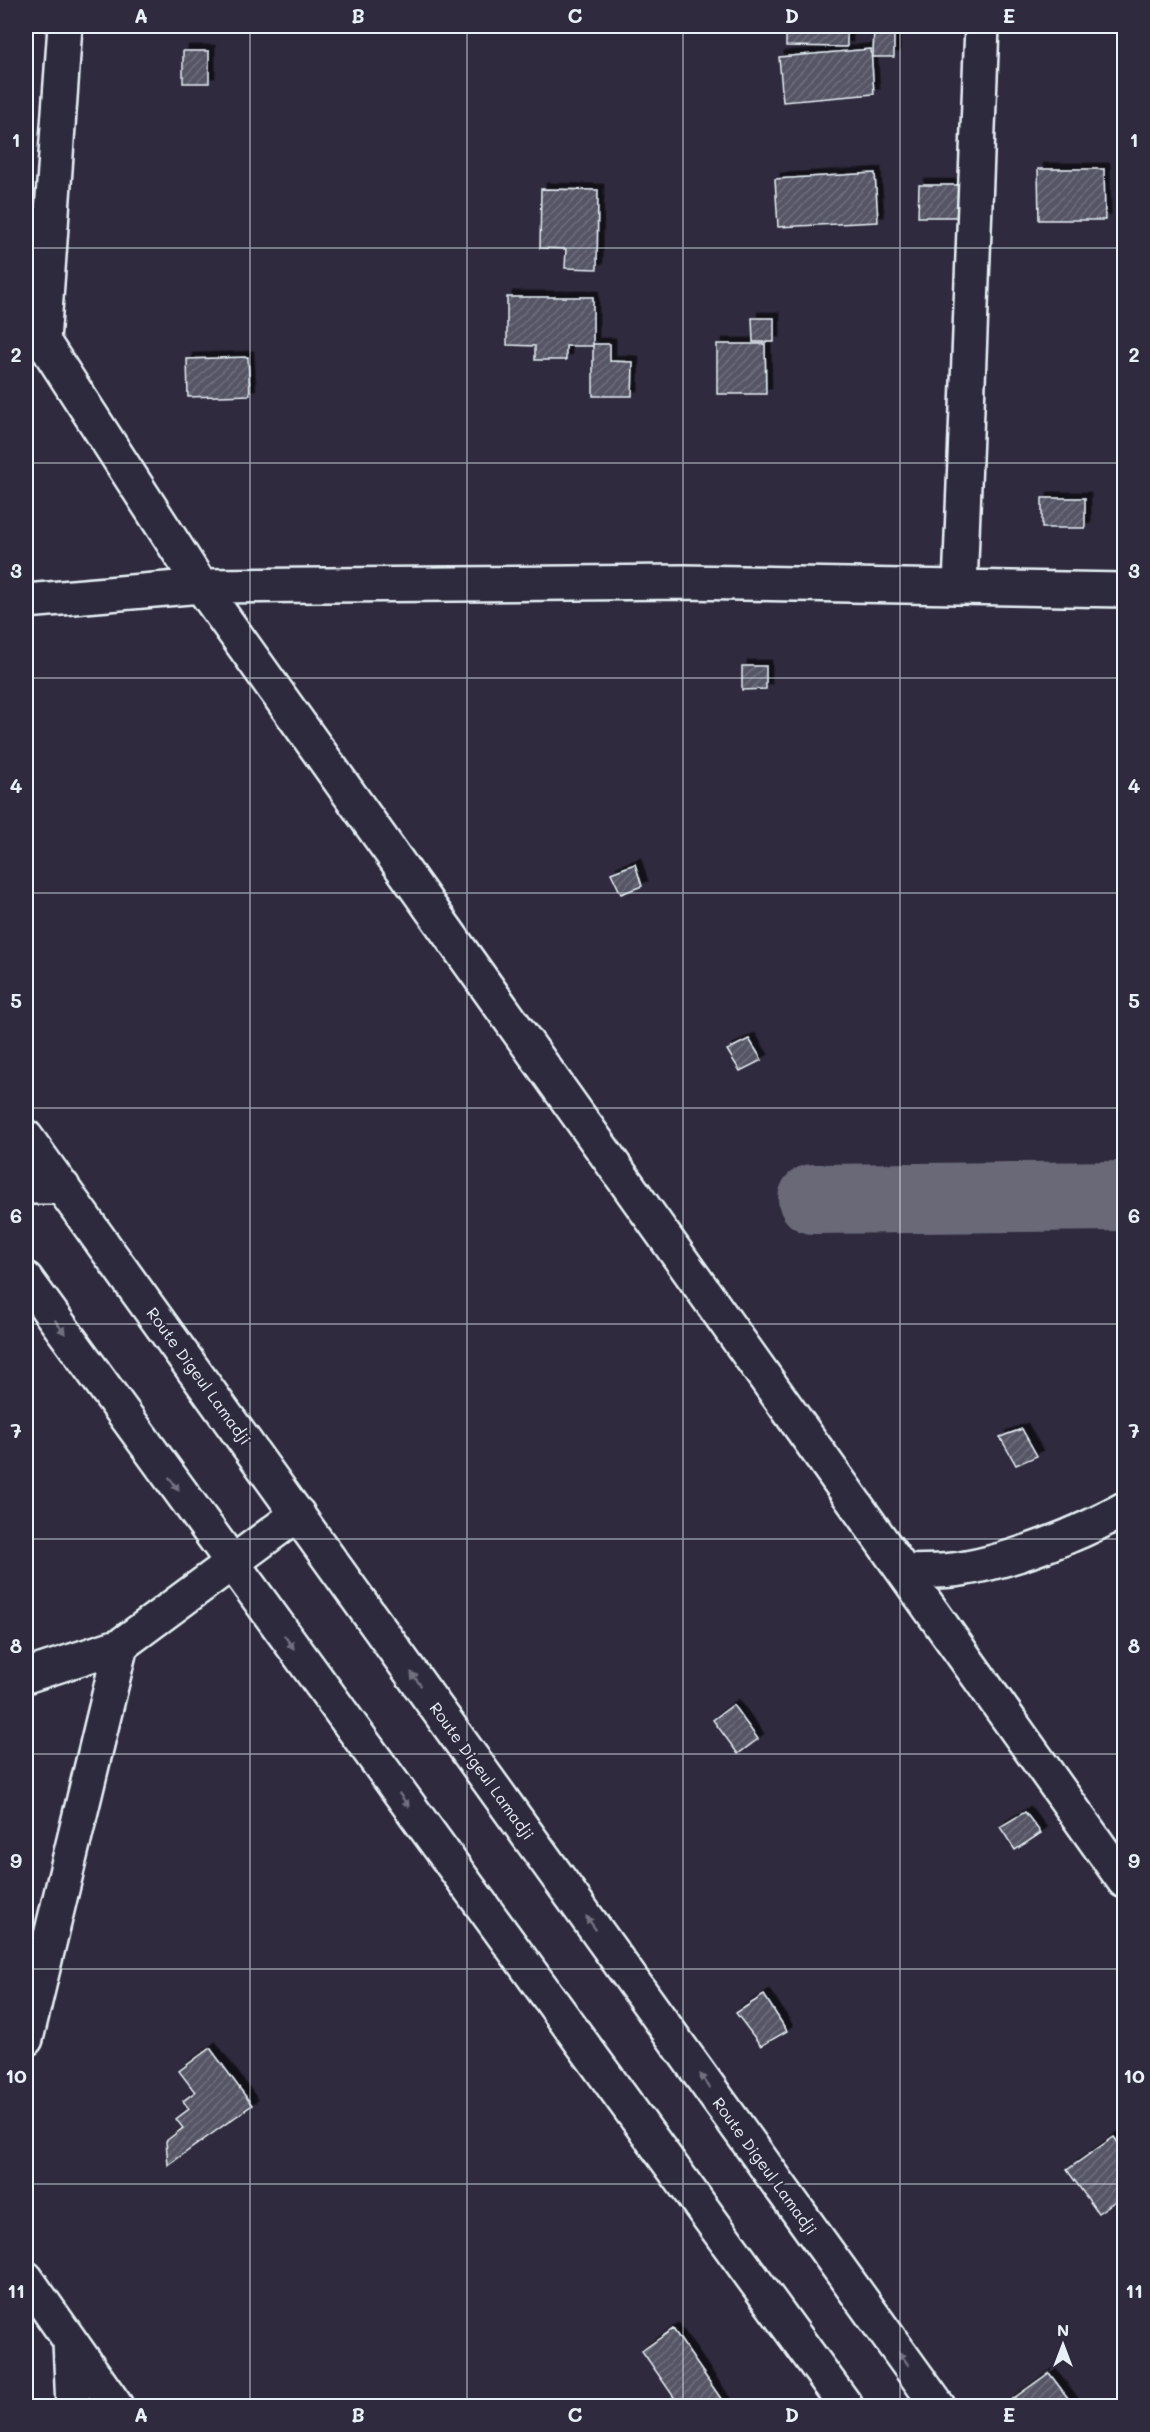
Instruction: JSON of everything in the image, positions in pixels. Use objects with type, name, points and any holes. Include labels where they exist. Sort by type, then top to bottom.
[{"type":"street","points":[[65,26],[34,330],[201,586],[906,1572],[1119,1865]]},
{"type":"street","points":[[960,587],[982,26]]},
{"type":"street","points":[[26,601],[201,586],[683,582],[1125,590]]},
{"type":"street","name":"Route Digeul Lamadji","points":[[26,1137],[938,2406]]},
{"type":"street","points":[[26,1187],[63,1187]]},
{"type":"street","points":[[26,1279],[846,2406]]},
{"type":"street","points":[[906,1572],[960,1569],[1000,1560],[1098,1524],[1125,1509]]},
{"type":"street","points":[[26,1676],[121,1645],[298,1514]]},
{"type":"street","points":[[26,2039],[121,1645]]},
{"type":"street","points":[[26,2278],[116,2406]]},
{"type":"street","points":[[70,2342],[73,2406]]},
{"type":"building","points":[[786,26],[847,26],[847,47],[786,46]]},
{"type":"building","points":[[874,26],[894,26],[894,57],[873,57]]},
{"type":"building","points":[[871,49],[874,94],[783,102],[779,57]]},
{"type":"building","points":[[183,51],[209,51],[209,83],[183,83]]},
{"type":"building","points":[[1038,169],[1104,169],[1105,220],[1039,220]]},
{"type":"building","points":[[875,173],[878,222],[778,227],[775,179]]},
{"type":"building","points":[[919,185],[959,185],[958,217],[918,217]]},
{"type":"building","points":[[541,189],[598,190],[597,269],[565,268],[566,249],[540,248]]},
{"type":"building","points":[[507,297],[593,297],[593,346],[566,346],[566,360],[535,360],[535,346],[507,345]]},
{"type":"building","points":[[752,318],[774,318],[774,342],[753,342]]},
{"type":"building","points":[[593,344],[610,344],[610,361],[633,362],[632,396],[593,396]]},
{"type":"building","points":[[717,344],[765,344],[766,394],[717,394]]},
{"type":"building","points":[[248,357],[250,395],[188,397],[187,359]]},
{"type":"building","points":[[1042,498],[1085,498],[1085,528],[1042,528]]},
{"type":"building","points":[[742,666],[766,666],[766,689],[742,690]]},
{"type":"building","points":[[635,864],[642,886],[621,894],[611,873]]},
{"type":"building","points":[[749,1039],[762,1060],[740,1071],[727,1050]]},
{"type":"building","points":[[1022,1429],[1037,1456],[1016,1465],[1000,1437]]},
{"type":"building","points":[[733,1705],[758,1739],[738,1754],[713,1720]]},
{"type":"building","points":[[1025,1812],[1041,1833],[1015,1850],[1000,1827]]},
{"type":"building","points":[[764,1995],[787,2031],[761,2046],[736,2013]]},
{"type":"building","points":[[210,2048],[252,2105],[168,2165],[166,2141],[183,2128],[176,2119],[189,2109],[183,2101],[195,2092],[179,2071]]},
{"type":"building","points":[[1114,2137],[1124,2151],[1124,2195],[1098,2213],[1067,2170]]},
{"type":"building","points":[[673,2329],[726,2406],[680,2406],[642,2351]]},
{"type":"building","points":[[1049,2373],[1074,2406],[1010,2406],[1007,2403]]},
{"type":"waterway","points":[[813,1199],[1124,1196]]}]
